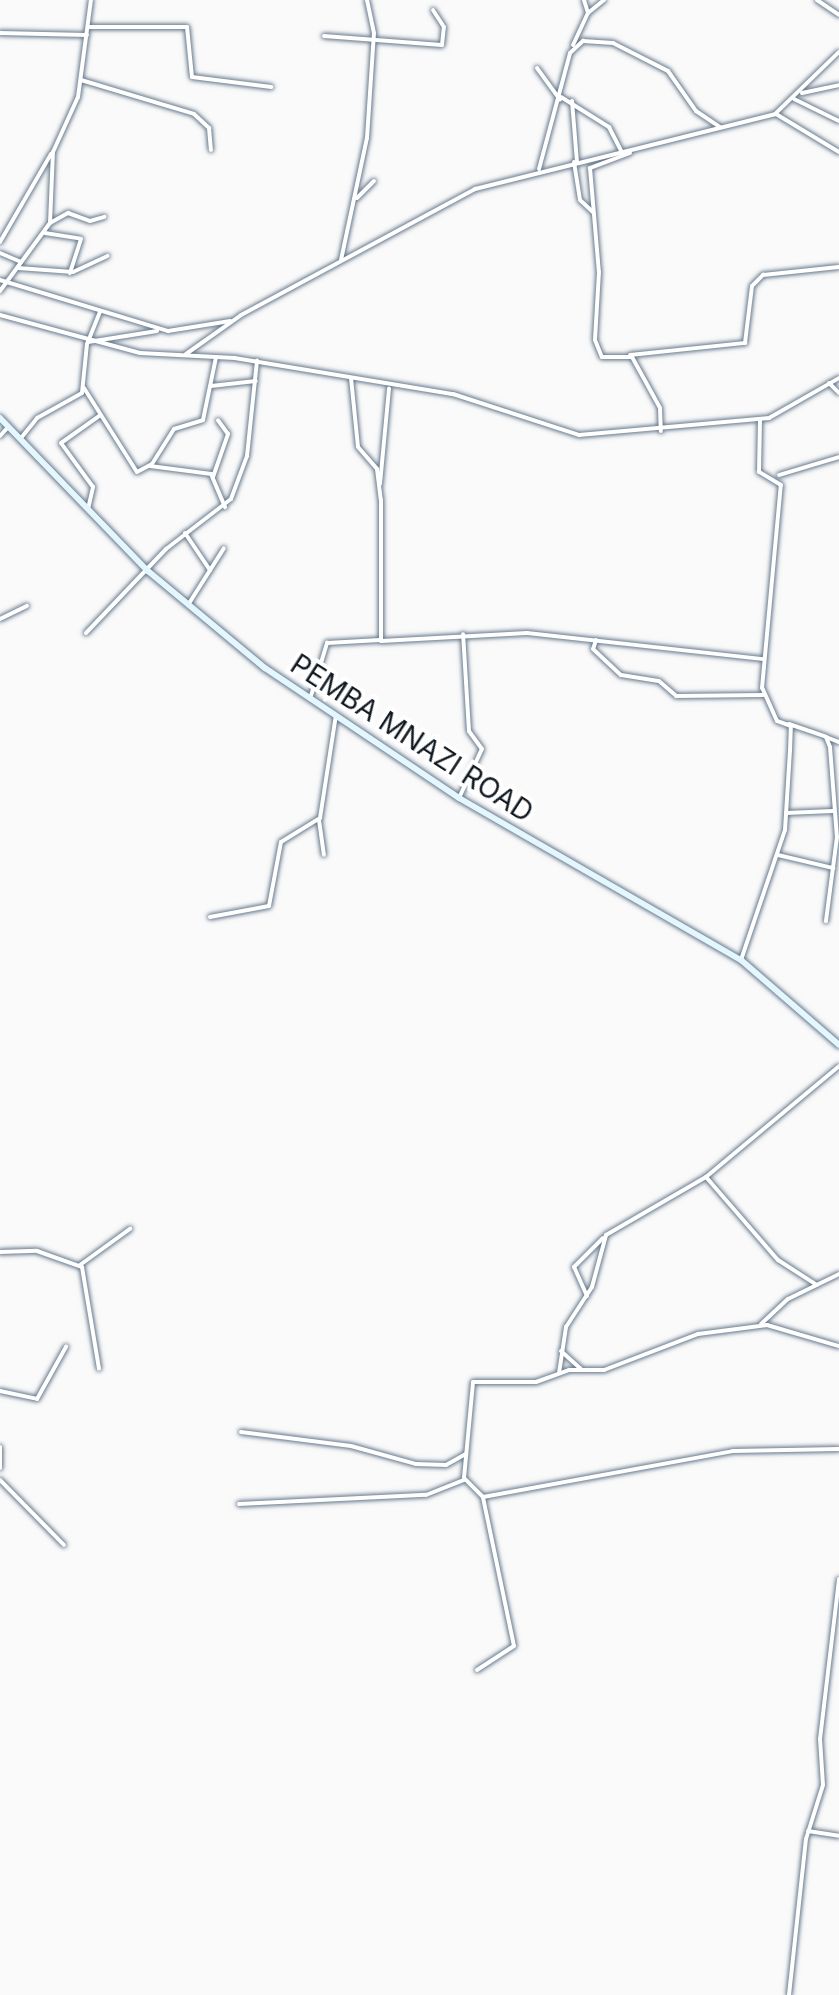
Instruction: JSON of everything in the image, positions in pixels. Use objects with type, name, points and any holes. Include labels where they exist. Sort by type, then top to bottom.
[{"type":"main road","name":"PEMBA MNAZI ROAD","points":[[0,418],[148,571],[310,699],[459,798],[741,960],[839,1045]]},
{"type":"street","points":[[0,242],[53,152],[81,80],[91,0]]},
{"type":"street","points":[[341,260],[356,199],[374,41],[367,0]]},
{"type":"street","points":[[584,0],[588,13]]},
{"type":"street","points":[[539,169],[573,46],[588,13],[604,0]]},
{"type":"street","points":[[817,0],[839,15]]},
{"type":"street","points":[[324,36],[443,44],[433,10]]},
{"type":"street","points":[[88,27],[187,27],[192,77],[271,87]]},
{"type":"street","points":[[0,33],[87,35]]},
{"type":"street","points":[[573,46],[613,43],[668,71],[696,111],[722,127]]},
{"type":"street","points":[[184,355],[232,321],[475,189],[539,169],[632,151],[775,114],[794,99],[839,52]]},
{"type":"street","points":[[537,68],[561,98],[572,101],[609,127],[622,153]]},
{"type":"street","points":[[81,80],[194,114],[209,128],[211,150]]},
{"type":"street","points":[[800,93],[839,85]]},
{"type":"street","points":[[794,99],[839,121]]},
{"type":"street","points":[[572,101],[578,196],[593,212]]},
{"type":"street","points":[[775,114],[839,152]]},
{"type":"street","points":[[632,151],[590,168],[597,352],[630,355],[743,344],[752,286],[763,275],[839,267]]},
{"type":"street","points":[[0,291],[2,281],[21,262],[50,223],[53,152]]},
{"type":"street","points":[[356,199],[374,181]]},
{"type":"street","points":[[50,223],[68,213],[93,221],[104,217]]},
{"type":"street","points":[[44,233],[81,239],[70,273]]},
{"type":"street","points":[[0,253],[21,262]]},
{"type":"street","points":[[16,268],[70,273],[98,267],[108,256]]},
{"type":"street","points":[[2,281],[161,330]]},
{"type":"street","points":[[100,311],[88,343],[84,388],[131,469],[150,466],[213,477]]},
{"type":"street","points":[[0,315],[88,343],[257,361],[389,388],[476,400],[569,434],[661,431],[760,419],[839,378]]},
{"type":"street","points":[[88,343],[232,321]]},
{"type":"street","points":[[630,355],[660,408],[661,431]]},
{"type":"street","points":[[150,466],[174,429],[203,420],[216,357]]},
{"type":"street","points":[[86,633],[185,533],[225,507],[247,456],[257,361]]},
{"type":"street","points":[[351,378],[358,447],[377,469],[380,640]]},
{"type":"street","points":[[211,386],[256,381]]},
{"type":"street","points":[[829,383],[839,393]]},
{"type":"street","points":[[20,440],[37,418],[84,388]]},
{"type":"street","points":[[379,489],[389,388]]},
{"type":"street","points":[[88,509],[93,487],[61,443],[99,416]]},
{"type":"street","points":[[760,419],[759,472],[781,485],[763,695]]},
{"type":"street","points":[[218,420],[228,434],[213,477],[225,507]]},
{"type":"street","points":[[0,436],[8,427]]},
{"type":"street","points":[[779,475],[839,457]]},
{"type":"street","points":[[185,533],[210,570]]},
{"type":"street","points":[[188,605],[224,548]]},
{"type":"street","points":[[0,619],[27,606]]},
{"type":"street","points":[[310,699],[327,643],[463,634],[596,640],[764,659]]},
{"type":"street","points":[[459,798],[482,749],[469,731],[463,634]]},
{"type":"street","points":[[596,640],[593,649],[622,676],[659,681],[676,696],[763,695],[776,706],[777,721],[839,742]]},
{"type":"street","points":[[324,855],[319,820],[336,715]]},
{"type":"street","points":[[741,960],[778,855],[786,813],[786,724]]},
{"type":"street","points":[[826,737],[833,811],[838,828],[826,921]]},
{"type":"street","points":[[786,813],[833,811]]},
{"type":"street","points":[[210,917],[267,908],[281,842],[319,820]]},
{"type":"street","points":[[778,855],[833,868]]},
{"type":"street","points":[[587,1296],[574,1267],[605,1237],[706,1177],[839,1066]]},
{"type":"street","points":[[706,1177],[778,1260],[817,1285]]},
{"type":"street","points":[[80,1265],[130,1229]]},
{"type":"street","points":[[559,1373],[566,1327],[587,1296],[605,1237]]},
{"type":"street","points":[[0,1252],[37,1251],[80,1265]]},
{"type":"street","points":[[80,1265],[99,1369]]},
{"type":"street","points":[[759,1326],[817,1285],[839,1274]]},
{"type":"street","points":[[239,1504],[426,1495],[456,1489],[464,1480],[473,1382],[536,1382],[559,1373],[620,1366],[698,1334],[759,1326],[839,1346]]},
{"type":"street","points":[[0,1391],[37,1399],[66,1347]]},
{"type":"street","points":[[561,1351],[582,1370]]},
{"type":"street","points":[[241,1432],[351,1446],[416,1464],[446,1465],[466,1454]]},
{"type":"street","points":[[0,1447],[0,1468]]},
{"type":"street","points":[[483,1497],[733,1451],[839,1449]]},
{"type":"street","points":[[0,1480],[64,1545]]},
{"type":"street","points":[[464,1480],[483,1497],[514,1646],[477,1670]]},
{"type":"street","points":[[789,1995],[808,1831],[823,1785],[820,1739],[839,1579]]},
{"type":"street","points":[[808,1831],[839,1836]]}]
